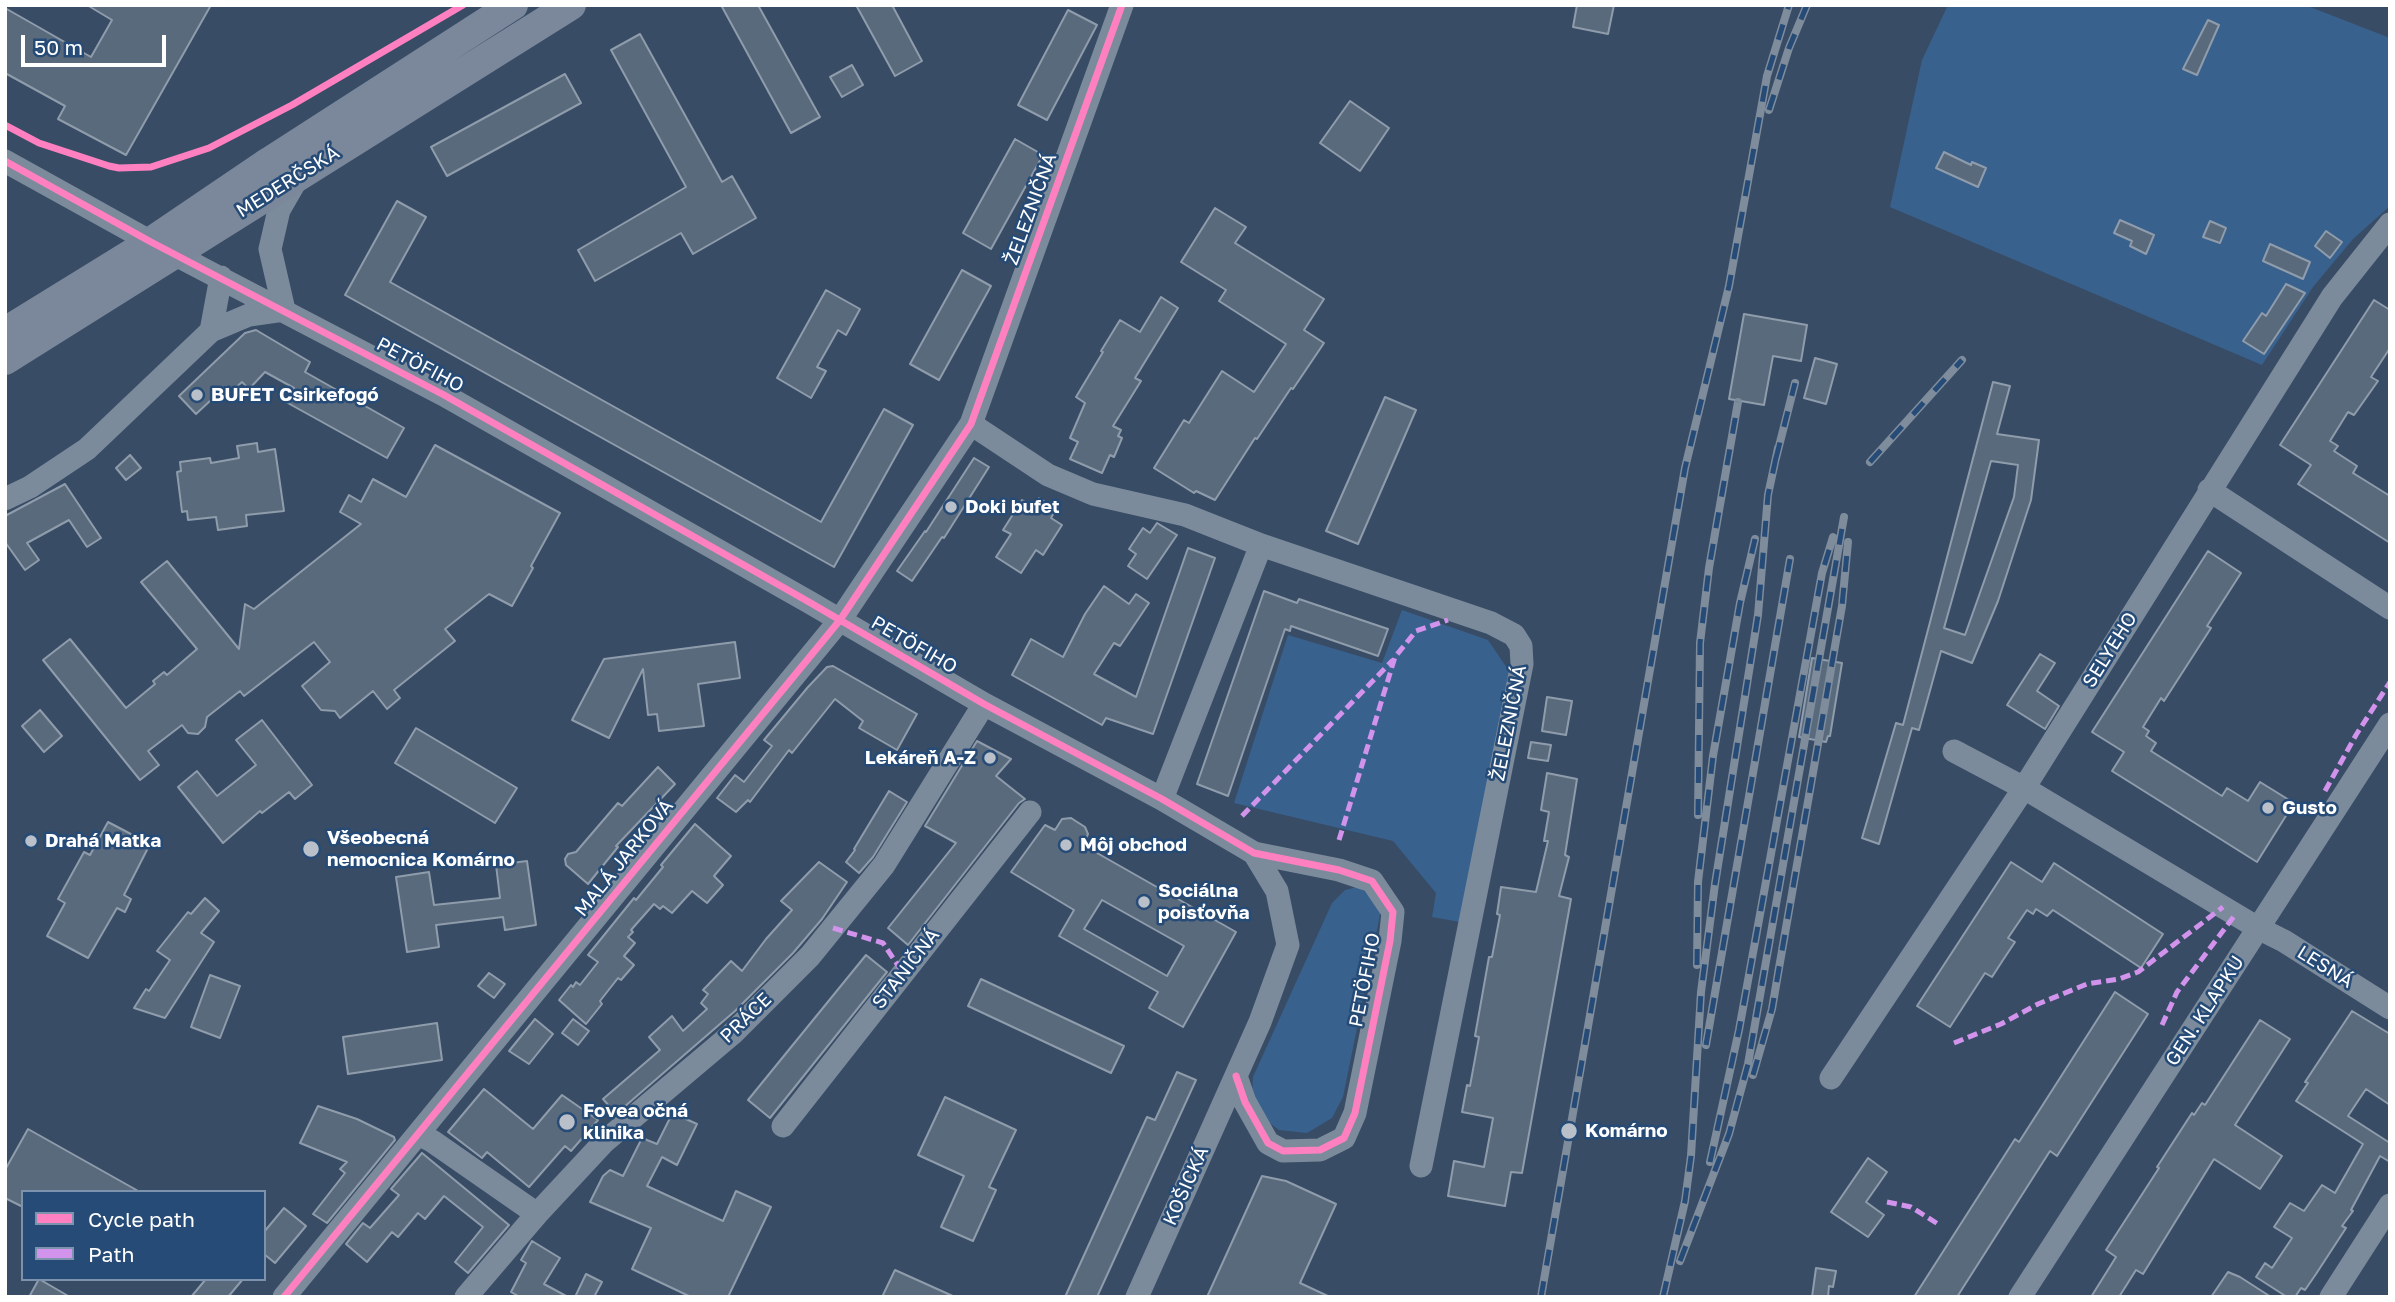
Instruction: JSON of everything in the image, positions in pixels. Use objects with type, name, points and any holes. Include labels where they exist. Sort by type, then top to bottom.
[{"type":"main road","name":"MEDERČSKÁ","points":[[5,360],[163,248],[269,162],[513,5]]},
{"type":"main road","name":"MEDERČSKÁ","points":[[5,332],[299,175],[571,5]]},
{"type":"street","name":"ŽELEZNIČNÁ","points":[[1122,5],[971,424],[1048,475],[1093,494],[1185,515],[1261,545],[1491,623],[1514,635],[1521,646],[1522,664],[1421,1166]]},
{"type":"street","name":"PETÖFIHO","points":[[5,161],[163,248],[444,395],[984,705],[1162,799],[1254,853],[1339,870],[1372,881],[1393,912],[1390,941],[1354,1113],[1344,1138],[1320,1150],[1283,1151],[1268,1143],[1245,1102],[1236,1076],[1260,1022],[1288,945],[1277,891],[1254,853]]},
{"type":"street","points":[[5,499],[30,487],[87,449],[211,331],[249,315],[284,310],[270,249],[279,210],[299,175]]},
{"type":"street","name":"SELYEHO","points":[[1831,1078],[2024,788],[2332,297],[2390,224]]},
{"type":"street","points":[[211,331],[221,277]]},
{"type":"street","name":"MALÁ JARKOVÁ","points":[[284,1297],[839,620],[971,424]]},
{"type":"street","points":[[2210,491],[2390,608]]},
{"type":"street","points":[[1162,799],[1261,545]]},
{"type":"street","name":"PRÁCE","points":[[466,1297],[537,1214],[604,1142],[732,1034],[810,956],[884,864],[984,705]]},
{"type":"street","name":"GEN. KLAPKU","points":[[2020,1297],[2390,724]]},
{"type":"street","name":"LESNÁ","points":[[1954,751],[2024,788],[2284,941],[2390,1008]]},
{"type":"street","name":"STANIČNÁ","points":[[783,1126],[1030,812]]},
{"type":"street","name":"KOŠICKÁ","points":[[1137,1297],[1236,1076]]},
{"type":"street","points":[[418,1134],[537,1214]]},
{"type":"street","points":[[2331,1297],[2390,1205]]},
{"type":"shaded area","points":[[1948,5],[2305,5],[2390,38],[2390,206],[2353,239],[2313,287],[2262,365],[1890,207],[1922,60]]},
{"type":"shaded area","points":[[1402,610],[1488,640],[1511,674],[1460,922],[1432,917],[1436,893],[1393,841],[1234,803],[1288,635],[1382,663]]},
{"type":"shaded area","points":[[1357,887],[1373,896],[1381,910],[1343,1097],[1332,1118],[1307,1133],[1279,1130],[1260,1116],[1252,1095],[1253,1077],[1332,903],[1345,890]]},
{"type":"building","points":[[87,5],[211,5],[126,155],[58,119],[65,106],[5,73],[5,8],[91,57],[112,20]]},
{"type":"building","points":[[721,5],[758,5],[820,117],[791,133]]},
{"type":"building","points":[[856,5],[892,5],[922,61],[895,76]]},
{"type":"building","points":[[1577,5],[1614,5],[1608,34],[1573,27]]},
{"type":"building","points":[[1068,10],[1097,25],[1047,120],[1018,105]]},
{"type":"building","points":[[2208,20],[2219,25],[2197,75],[2183,69]]},
{"type":"building","points":[[640,34],[722,182],[732,176],[756,218],[693,254],[681,233],[595,281],[578,250],[686,187],[611,50]]},
{"type":"building","points":[[852,65],[863,85],[842,97],[830,77]]},
{"type":"building","points":[[565,74],[581,103],[447,176],[431,147]]},
{"type":"building","points":[[1350,101],[1389,128],[1360,171],[1320,143]]},
{"type":"building","points":[[1015,139],[1043,155],[991,249],[963,233]]},
{"type":"building","points":[[1944,152],[1971,165],[1972,162],[1986,168],[1978,187],[1936,168]]},
{"type":"building","points":[[397,201],[426,217],[390,282],[821,522],[884,409],[913,425],[834,567],[345,295]]},
{"type":"building","points":[[1215,208],[1246,227],[1235,243],[1324,299],[1304,330],[1324,343],[1257,439],[1255,438],[1215,500],[1196,491],[1194,493],[1154,468],[1184,420],[1189,423],[1222,371],[1254,392],[1286,344],[1219,301],[1226,290],[1181,262]]},
{"type":"building","points":[[2120,220],[2154,235],[2146,254],[2130,246],[2132,241],[2114,233]]},
{"type":"building","points":[[2210,221],[2226,228],[2220,243],[2203,237]]},
{"type":"building","points":[[2326,231],[2342,242],[2330,258],[2315,246]]},
{"type":"building","points":[[2270,244],[2310,262],[2303,279],[2263,261]]},
{"type":"building","points":[[962,270],[991,286],[939,380],[910,364]]},
{"type":"building","points":[[2286,284],[2305,293],[2264,354],[2243,341],[2262,313],[2266,316]]},
{"type":"building","points":[[826,290],[860,309],[846,335],[838,330],[817,367],[826,371],[811,398],[777,378]]},
{"type":"building","points":[[1161,297],[1178,308],[1135,378],[1141,381],[1113,426],[1121,430],[1118,436],[1122,438],[1114,457],[1110,455],[1102,473],[1070,459],[1078,442],[1070,438],[1085,403],[1076,397],[1103,352],[1101,351],[1120,320],[1140,332]]},
{"type":"building","points":[[2374,300],[2390,310],[2390,348],[2371,377],[2378,381],[2354,415],[2348,412],[2330,441],[2338,446],[2334,451],[2357,466],[2353,473],[2390,496],[2390,543],[2298,484],[2311,465],[2280,445]]},
{"type":"building","points":[[1744,314],[1807,325],[1801,361],[1773,356],[1764,405],[1729,399]]},
{"type":"building","points":[[256,330],[310,362],[305,372],[404,428],[387,458],[286,402],[294,388],[265,372],[249,389],[242,382],[231,392],[226,386],[196,414],[179,396],[245,333]]},
{"type":"building","points":[[1815,358],[1837,364],[1826,404],[1804,398]]},
{"type":"building","points":[[1993,382],[2010,386],[1997,434],[2039,440],[2031,500],[1998,601],[1972,663],[1941,651],[1919,730],[1912,728],[1879,844],[1862,838],[1896,723],[1903,725]],"holes":[[[1991,461],[2018,465],[2014,497],[1965,635],[1944,628]]]},
{"type":"building","points":[[1385,397],[1416,410],[1358,544],[1326,531]]},
{"type":"building","points":[[257,443],[258,452],[275,449],[284,511],[246,515],[247,526],[218,530],[216,517],[188,520],[187,511],[182,512],[177,472],[181,471],[180,462],[210,458],[211,463],[239,458],[237,446]]},
{"type":"building","points":[[435,445],[560,513],[512,606],[489,594],[445,629],[455,641],[394,690],[400,698],[387,709],[373,691],[340,718],[335,711],[321,710],[302,686],[330,662],[314,642],[244,696],[240,691],[207,717],[205,727],[198,734],[188,733],[182,725],[148,751],[159,765],[140,780],[43,660],[70,639],[126,708],[155,684],[153,681],[164,672],[167,675],[197,649],[141,582],[167,561],[239,649],[245,604],[254,609],[361,524],[340,512],[349,495],[361,502],[373,479],[406,497]]},
{"type":"building","points":[[130,455],[141,468],[126,480],[116,468]]},
{"type":"building","points":[[974,458],[989,467],[944,538],[942,537],[912,581],[897,571]]},
{"type":"building","points":[[65,484],[101,538],[87,547],[69,520],[27,543],[39,560],[25,570],[5,542],[5,516]]},
{"type":"building","points":[[1039,498],[1056,509],[1051,518],[1062,525],[1043,555],[1036,550],[1021,573],[996,557],[1011,534],[1003,530],[1022,500],[1034,507]]},
{"type":"building","points":[[1157,523],[1177,535],[1147,579],[1128,566],[1136,554],[1129,549],[1143,528],[1150,533]]},
{"type":"building","points":[[1188,548],[1215,558],[1153,734],[1106,718],[1102,725],[1012,675],[1031,639],[1063,657],[1085,614],[1104,586],[1129,604],[1136,594],[1149,603],[1120,646],[1114,643],[1094,674],[1136,697]]},
{"type":"building","points":[[2208,551],[2241,573],[2207,626],[2211,628],[2164,701],[2161,698],[2143,727],[2149,731],[2146,736],[2156,743],[2151,751],[2222,796],[2227,788],[2248,801],[2260,782],[2294,803],[2257,862],[2112,771],[2124,752],[2092,732]]},
{"type":"building","points":[[1264,591],[1297,603],[1299,599],[1388,629],[1378,656],[1291,626],[1290,631],[1285,629],[1228,796],[1197,784]]},
{"type":"building","points":[[735,642],[740,678],[698,684],[704,726],[659,731],[657,714],[648,715],[643,669],[609,738],[572,720],[604,659]]},
{"type":"building","points":[[2040,654],[2055,663],[2037,691],[2059,706],[2045,729],[2007,705]]},
{"type":"building","points":[[1812,658],[1842,663],[1830,736],[1826,742],[1799,737]]},
{"type":"building","points":[[833,666],[917,714],[897,750],[859,728],[863,721],[835,699],[792,753],[789,750],[750,802],[748,800],[736,812],[717,798],[735,775],[744,782],[772,746],[764,740],[808,687],[827,667]]},
{"type":"building","points":[[1547,697],[1572,701],[1566,735],[1542,731]]},
{"type":"building","points":[[40,710],[62,736],[44,752],[22,726]]},
{"type":"building","points":[[262,720],[312,785],[295,799],[289,792],[262,813],[260,811],[223,843],[178,787],[197,771],[217,796],[256,765],[236,740]]},
{"type":"building","points":[[416,728],[517,788],[495,823],[395,763]]},
{"type":"building","points":[[977,741],[1011,759],[996,776],[1025,799],[1019,803],[908,945],[888,928],[956,843],[925,826]]},
{"type":"building","points":[[1531,742],[1551,745],[1548,761],[1528,758]]},
{"type":"building","points":[[658,767],[675,784],[616,846],[618,847],[588,884],[566,865],[565,859],[568,854],[576,852],[618,803],[622,806]]},
{"type":"building","points":[[1547,773],[1577,779],[1565,855],[1569,857],[1559,896],[1571,899],[1522,1173],[1511,1172],[1505,1206],[1448,1196],[1454,1161],[1484,1167],[1493,1118],[1462,1112],[1479,1037],[1475,1036],[1489,957],[1492,957],[1500,915],[1497,914],[1501,887],[1536,892],[1548,841],[1544,841],[1549,812],[1541,810]]},
{"type":"building","points":[[889,791],[907,802],[873,857],[859,873],[846,862]]},
{"type":"building","points":[[1071,818],[1085,827],[1088,834],[1083,845],[1236,932],[1183,1027],[1149,1008],[1158,992],[1059,936],[1074,910],[1011,872],[1045,825],[1055,830],[1062,819]],"holes":[[[1102,900],[1184,946],[1167,976],[1084,929]]]},
{"type":"building","points":[[108,822],[150,844],[124,895],[131,899],[125,912],[117,908],[88,958],[47,936],[65,903],[58,899],[84,852],[90,855]]},
{"type":"building","points":[[695,824],[731,856],[714,876],[723,885],[707,903],[692,891],[672,913],[663,906],[660,909],[654,904],[628,937],[635,943],[624,956],[634,965],[621,980],[618,978],[586,1024],[559,1000],[571,985],[573,987],[576,982],[580,985],[598,962],[588,955],[663,867],[661,865]]},
{"type":"building","points":[[527,861],[536,925],[505,930],[503,917],[436,925],[439,947],[407,952],[396,877],[429,872],[434,905],[500,898],[496,865]]},
{"type":"building","points":[[819,862],[847,882],[822,919],[793,953],[735,1011],[616,1114],[603,1099],[660,1050],[649,1037],[672,1016],[683,1031],[707,1009],[701,1003],[708,994],[703,990],[731,961],[742,971],[792,910],[781,901]]},
{"type":"building","points":[[2011,862],[2042,882],[2054,863],[2163,934],[2141,968],[2053,910],[2047,916],[2036,909],[2033,914],[2027,910],[2008,938],[2015,942],[1992,977],[1985,973],[1950,1027],[1917,1006]]},
{"type":"building","points":[[205,898],[219,911],[201,933],[214,942],[165,1018],[134,1008],[170,960],[157,951],[188,912],[191,914]]},
{"type":"building","points":[[866,955],[887,972],[770,1118],[748,1100]]},
{"type":"building","points":[[489,973],[505,984],[494,998],[478,986]]},
{"type":"building","points":[[210,975],[240,986],[220,1038],[191,1027]]},
{"type":"building","points":[[981,979],[1124,1046],[1111,1073],[968,1006]]},
{"type":"building","points":[[2115,992],[2148,1014],[2057,1156],[2050,1151],[1957,1297],[1914,1297],[2015,1139],[2019,1142]]},
{"type":"building","points":[[2352,1011],[2390,1034],[2390,1105],[2366,1089],[2348,1116],[2390,1143],[2390,1162],[2380,1156],[2351,1210],[2353,1211],[2342,1226],[2346,1228],[2316,1274],[2305,1290],[2301,1288],[2295,1297],[2287,1297],[2256,1277],[2265,1263],[2272,1268],[2292,1238],[2274,1227],[2290,1203],[2304,1211],[2322,1185],[2335,1193],[2363,1144],[2296,1101],[2308,1083],[2305,1082]]},
{"type":"building","points":[[535,1019],[553,1034],[529,1064],[509,1051]]},
{"type":"building","points":[[573,1019],[589,1031],[578,1045],[562,1033]]},
{"type":"building","points":[[2260,1020],[2290,1039],[2235,1125],[2282,1156],[2260,1189],[2214,1159],[2143,1274],[2136,1270],[2119,1297],[2091,1297],[2116,1257],[2106,1250],[2192,1113],[2194,1115],[2202,1103],[2205,1105]]},
{"type":"building","points":[[437,1023],[442,1060],[348,1074],[343,1037]]},
{"type":"building","points":[[1177,1072],[1196,1080],[1097,1297],[1065,1297],[1147,1117],[1155,1120]]},
{"type":"building","points":[[484,1089],[533,1129],[562,1095],[598,1120],[571,1151],[565,1146],[529,1187],[487,1152],[482,1158],[448,1132]]},
{"type":"building","points":[[945,1097],[1016,1130],[989,1187],[996,1190],[973,1241],[941,1227],[964,1176],[918,1155]]},
{"type":"building","points":[[318,1106],[357,1119],[394,1137],[395,1140],[327,1223],[313,1214],[345,1173],[340,1169],[347,1162],[300,1143]]},
{"type":"building","points":[[677,1115],[697,1124],[677,1165],[662,1157],[647,1186],[723,1221],[736,1191],[771,1207],[728,1297],[691,1297],[632,1269],[651,1228],[590,1202],[603,1176],[610,1170],[623,1176],[642,1138],[657,1144],[670,1118]]},
{"type":"building","points":[[28,1129],[136,1190],[21,1190],[21,1206],[5,1198],[5,1170]]},
{"type":"building","points":[[422,1153],[509,1225],[468,1273],[455,1262],[483,1227],[444,1196],[425,1219],[418,1213],[398,1237],[392,1232],[367,1262],[346,1244],[363,1223],[370,1228],[399,1195],[391,1189]]},
{"type":"building","points":[[1868,1158],[1887,1172],[1866,1202],[1884,1215],[1868,1237],[1831,1212]]},
{"type":"building","points":[[1262,1176],[1286,1181],[1336,1204],[1300,1283],[1330,1297],[1207,1297]]},
{"type":"building","points":[[284,1208],[306,1226],[275,1263],[266,1256],[266,1230]]},
{"type":"building","points":[[532,1241],[560,1258],[544,1284],[568,1297],[520,1297],[511,1292],[526,1263],[521,1260]]},
{"type":"building","points":[[1816,1268],[1836,1271],[1833,1287],[1829,1286],[1828,1297],[1812,1297]]},
{"type":"building","points":[[895,1270],[955,1297],[882,1297]]},
{"type":"building","points":[[2228,1272],[2240,1277],[2271,1297],[2211,1297]]},
{"type":"building","points":[[586,1274],[602,1282],[594,1297],[575,1297]]},
{"type":"building","points":[[38,1281],[42,1281],[70,1297],[29,1297]]},
{"type":"building","points":[[204,1281],[241,1281],[228,1297],[191,1297]]},
{"type":"railway","points":[[1541,1297],[1685,468],[1729,286],[1767,76],[1789,5]]},
{"type":"railway","points":[[1769,110],[1789,48],[1807,5]]},
{"type":"railway","points":[[1870,462],[1962,360]]},
{"type":"railway","points":[[1776,458],[1795,383]]},
{"type":"railway","points":[[1698,815],[1700,643],[1709,568],[1738,402]]},
{"type":"railway","points":[[1663,1297],[1685,1201],[1691,1156],[1701,992],[1715,884],[1758,615],[1768,495],[1778,448]]},
{"type":"railway","points":[[1680,1261],[1729,1134],[1748,1064],[1844,517]]},
{"type":"railway","points":[[1710,1162],[1739,1030],[1822,573],[1833,537]]},
{"type":"railway","points":[[1697,965],[1698,882],[1713,756],[1740,603],[1755,539]]},
{"type":"railway","points":[[1753,1075],[1772,1009],[1842,606],[1848,542]]},
{"type":"railway","points":[[1706,1045],[1790,559]]},
{"type":"marked path","points":[[1339,840],[1395,657],[1416,631],[1448,620]]},
{"type":"marked path","points":[[1242,816],[1393,660]]},
{"type":"marked path","points":[[2325,791],[2390,682]]},
{"type":"marked path","points":[[1954,1043],[2087,984],[2119,979],[2138,972],[2223,907]]},
{"type":"marked path","points":[[2162,1025],[2177,992],[2235,915]]},
{"type":"marked path","points":[[833,928],[883,943],[903,973]]},
{"type":"marked path","points":[[1887,1202],[1911,1207],[1938,1224]]},
{"type":"cycle path","points":[[5,125],[39,143],[109,166],[151,167],[209,148],[292,105],[463,5]]},
{"type":"cycle path","points":[[284,1297],[840,620],[971,424],[1122,5]]},
{"type":"cycle path","points":[[5,161],[151,242],[444,395],[984,704],[1162,799],[1254,853],[1339,870],[1372,881],[1393,912],[1390,941],[1355,1113],[1344,1138],[1320,1150],[1283,1151],[1268,1143],[1245,1102],[1236,1076]]},
{"type":"place","name":"BUFET Csirkefogó","points":[[197,395]]},
{"type":"place","name":"Doki bufet","points":[[951,507]]},
{"type":"place","name":"Lekáreň A-Z","points":[[990,758]]},
{"type":"place","name":"Gusto","points":[[2268,808]]},
{"type":"place","name":"Drahá Matka","points":[[31,841]]},
{"type":"place","name":"Môj obchod","points":[[1066,845]]},
{"type":"place","name":"Všeobecná nemocnica Komárno","points":[[311,849]]},
{"type":"place","name":"Sociálna poisťovňa","points":[[1144,902]]},
{"type":"place","name":"Fovea očná klinika","points":[[567,1122]]},
{"type":"place","name":"Komárno","points":[[1569,1131]]}]
